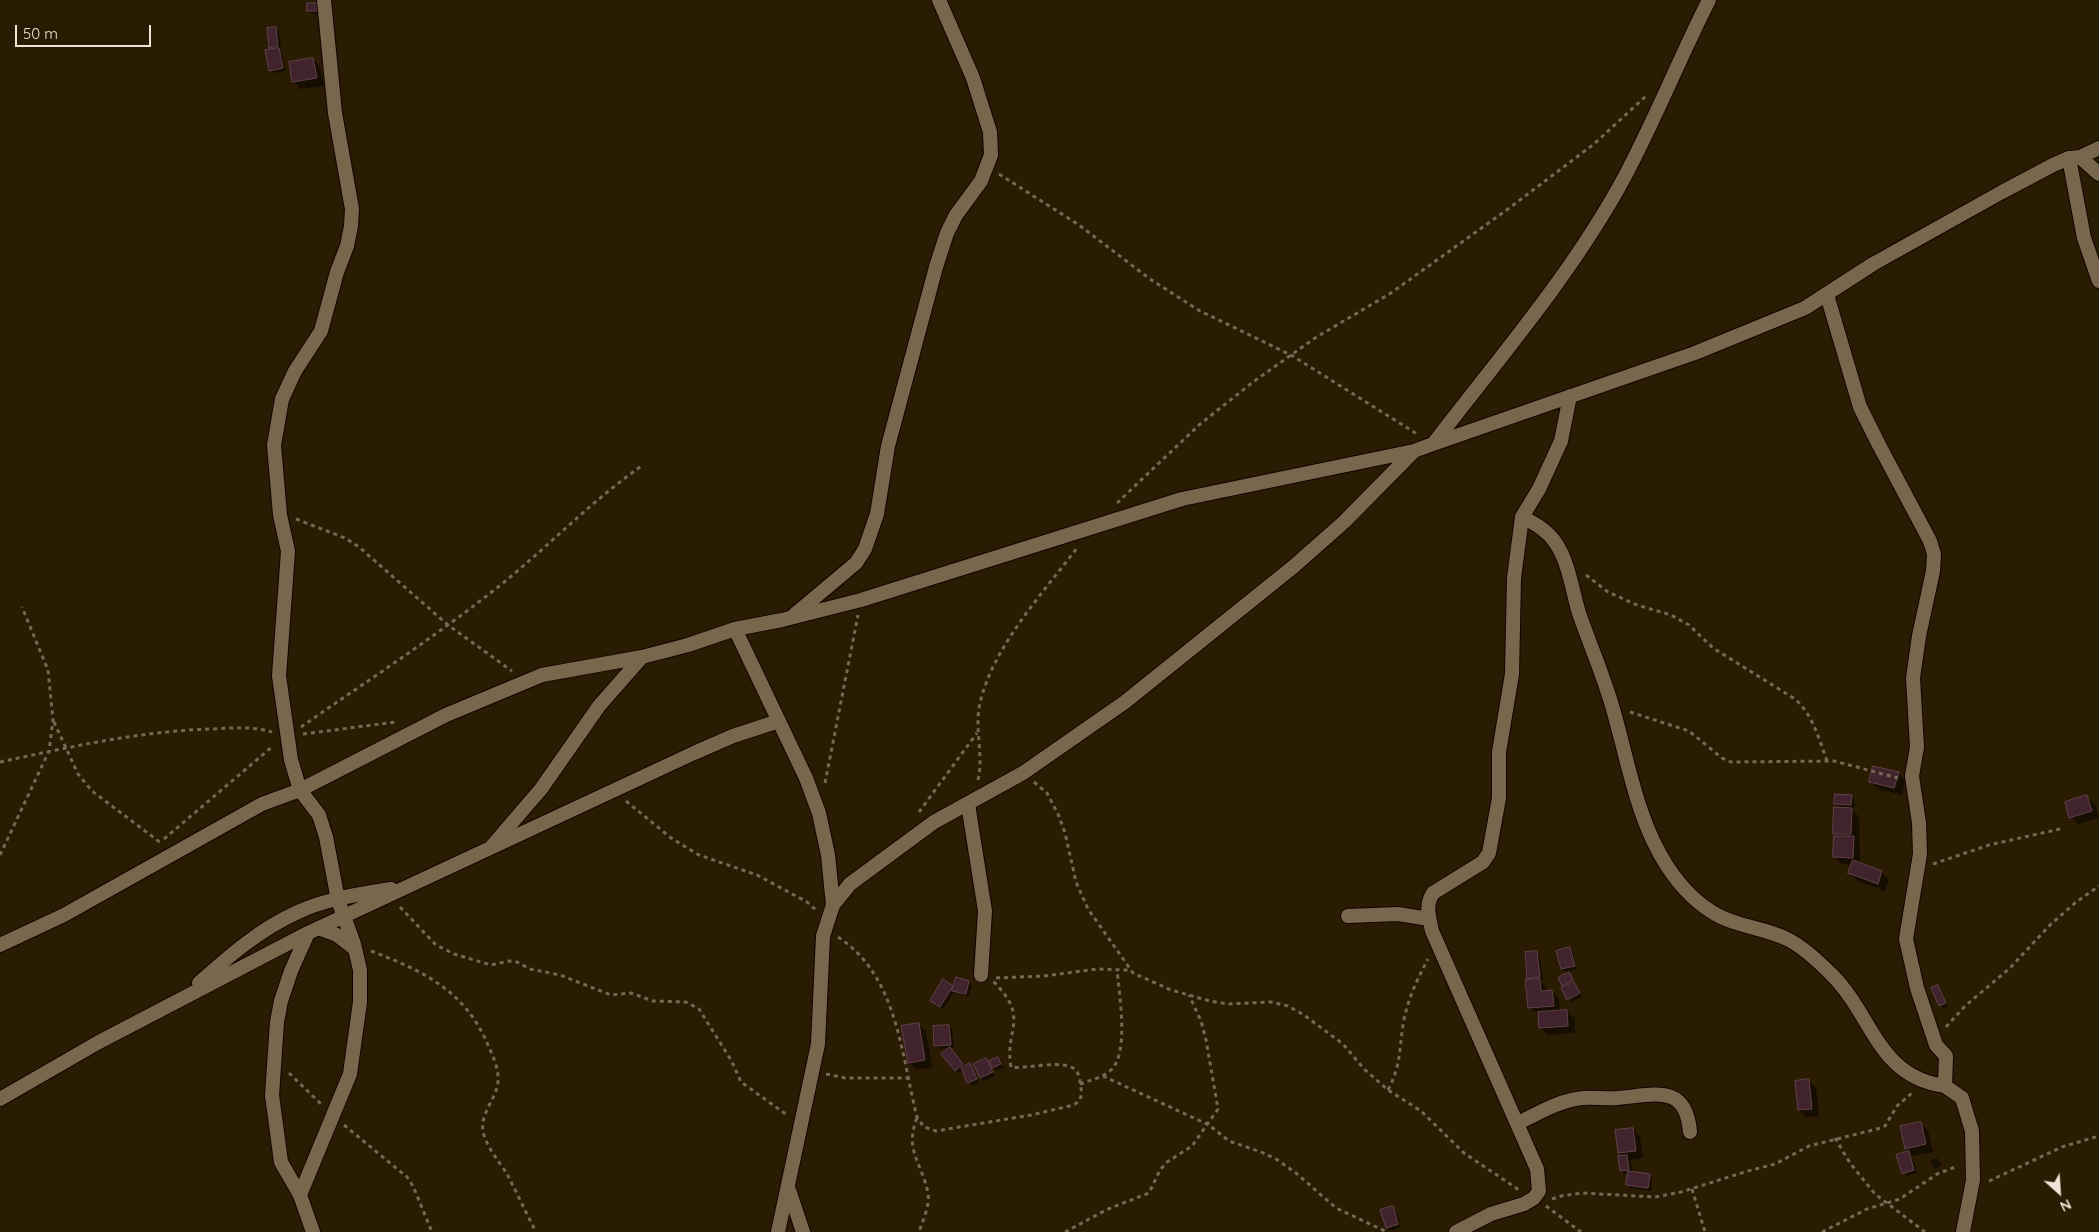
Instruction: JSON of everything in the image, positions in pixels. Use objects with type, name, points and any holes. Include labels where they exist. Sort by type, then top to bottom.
[{"type":"street","points":[[300,1195],[350,1074],[359,1022],[360,970],[355,947],[338,900],[326,837],[319,815],[300,790],[291,760],[279,676],[288,573],[288,552],[280,515],[274,445],[282,399],[295,371],[321,331],[337,272],[347,246],[351,226],[352,209],[335,112],[324,0]]},
{"type":"street","points":[[792,617],[856,563],[864,549],[877,514],[888,446],[936,267],[947,233],[956,214],[981,181],[988,167],[990,143],[983,110],[962,49],[939,0]]},
{"type":"street","points":[[1433,444],[1555,284],[1600,218],[1624,178],[1709,0]]},
{"type":"street","points":[[0,945],[64,915],[262,804],[300,790],[446,715],[526,681],[542,675],[642,657],[688,645],[735,629],[861,600],[1182,499],[1414,451],[1758,328],[1805,308],[1873,264],[1922,236],[2075,158],[2099,148]]},
{"type":"street","points":[[2075,158],[2099,174]]},
{"type":"street","points":[[2075,158],[2084,238],[2099,281]]},
{"type":"street","points":[[1826,295],[1847,357],[1860,407],[1878,446],[1930,541],[1934,554],[1933,571],[1919,636],[1914,678],[1917,747],[1913,783],[1919,823],[1918,870],[1907,923],[1906,939],[1908,957],[1936,1045],[1946,1056],[1945,1086]]},
{"type":"street","points":[[1456,1232],[1491,1214],[1524,1204],[1534,1198],[1539,1191],[1539,1177],[1518,1123],[1431,925],[1428,900],[1433,893],[1482,862],[1489,853],[1499,798],[1499,752],[1512,674],[1514,578],[1522,517],[1539,489],[1561,441],[1570,396]]},
{"type":"street","points":[[778,1232],[818,1044],[826,924],[833,905],[850,884],[900,845],[934,822],[1023,773],[1125,702],[1285,573],[1344,522],[1414,451]]},
{"type":"street","points":[[1522,517],[1544,529],[1563,555],[1593,656],[1612,704],[1630,776],[1649,829],[1667,866],[1676,878],[1690,894],[1719,916],[1766,930],[1789,940],[1808,954],[1831,973],[1849,993],[1882,1048],[1910,1076],[1926,1084],[1945,1086],[1962,1098],[1972,1131],[1973,1163],[1972,1188],[1963,1232]]},
{"type":"street","points":[[735,629],[806,778],[819,813],[828,855],[833,905]]},
{"type":"street","points":[[488,850],[541,789],[599,706],[642,657]]},
{"type":"street","points":[[0,1099],[185,996],[313,931],[733,736],[779,721]]},
{"type":"street","points":[[970,803],[985,911],[986,977]]},
{"type":"street","points":[[185,996],[231,954],[265,930],[299,912],[338,900],[410,886]]},
{"type":"street","points":[[1348,916],[1398,914],[1431,925]]},
{"type":"street","points":[[313,931],[337,935],[355,947]]},
{"type":"street","points":[[313,931],[291,970],[281,1001],[277,1022],[272,1095],[282,1162],[300,1195],[313,1232]]},
{"type":"street","points":[[1518,1123],[1572,1100],[1616,1098],[1654,1093],[1674,1098],[1684,1106],[1690,1132]]},
{"type":"street","points":[[788,1188],[803,1232]]},
{"type":"path","points":[[1114,505],[1199,425],[1253,382],[1315,338],[1391,293],[1508,209],[1594,144],[1652,89]]},
{"type":"path","points":[[988,167],[1078,225],[1150,279],[1200,311],[1291,355],[1433,444]]},
{"type":"path","points":[[154,850],[160,842],[287,736],[448,625],[540,553],[612,487],[643,465]]},
{"type":"path","points":[[280,515],[305,521],[360,548],[448,625],[526,681]]},
{"type":"path","points":[[970,803],[980,771],[977,733],[979,706],[986,679],[1001,652],[1093,527]]},
{"type":"path","points":[[1582,572],[1608,592],[1637,605],[1671,616],[1688,625],[1713,648],[1795,699],[1803,706],[1812,722],[1827,761]]},
{"type":"path","points":[[825,784],[861,600]]},
{"type":"path","points":[[0,856],[49,751],[53,720],[48,670],[22,608]]},
{"type":"path","points":[[1612,704],[1645,718],[1689,731],[1722,758],[1731,762],[1827,761],[1867,769],[1913,783]]},
{"type":"path","points":[[53,720],[78,774],[92,791],[160,842]]},
{"type":"path","points":[[0,762],[65,748],[176,730],[256,727],[287,736],[399,721]]},
{"type":"path","points":[[918,813],[977,733]]},
{"type":"path","points":[[1023,773],[1047,793],[1065,833],[1076,882],[1086,904],[1118,954],[1136,974]]},
{"type":"path","points":[[614,791],[671,838],[699,855],[757,875],[807,902],[826,924],[851,946],[866,964],[896,1018],[917,1117],[924,1127],[936,1131],[1031,1115],[1074,1105],[1080,1100],[1082,1094],[1078,1073],[1073,1068],[1053,1065],[1011,1067],[1015,1021],[1013,1012],[1006,996],[986,977]]},
{"type":"path","points":[[1918,870],[1989,845],[2060,830]]},
{"type":"path","points":[[1936,1045],[1946,1025],[1965,1006],[2010,968],[2050,924],[2099,886]]},
{"type":"path","points":[[388,895],[436,945],[454,954],[491,965],[509,960],[517,962],[530,969],[560,975],[611,995],[631,993],[653,1001],[673,1001],[694,1005],[699,1009],[731,1060],[741,1082],[801,1126]]},
{"type":"path","points":[[1388,1090],[1397,1072],[1406,1012],[1414,985],[1428,959],[1431,925]]},
{"type":"path","points":[[355,947],[400,961],[432,980],[458,997],[478,1023],[493,1056],[498,1082],[485,1114],[483,1129],[485,1138],[536,1232]]},
{"type":"path","points":[[1080,1084],[1104,1076],[1116,1064],[1121,1030],[1117,969]]},
{"type":"path","points":[[986,977],[1117,969],[1126,970],[1172,990],[1227,1004],[1271,1002],[1288,1006],[1304,1015],[1342,1044],[1364,1069],[1388,1090],[1420,1111],[1464,1152],[1534,1198]]},
{"type":"path","points":[[1065,1232],[1108,1209],[1149,1193],[1160,1170],[1167,1162],[1192,1146],[1218,1110],[1219,1102],[1201,1021],[1189,995]]},
{"type":"path","points":[[275,1059],[333,1116],[407,1178],[413,1186],[432,1232]]},
{"type":"path","points":[[812,1070],[845,1078],[909,1078]]},
{"type":"path","points":[[1104,1076],[1209,1125],[1229,1142],[1276,1159],[1296,1173],[1336,1208],[1387,1232]]},
{"type":"path","points":[[1581,1232],[1542,1204],[1570,1194],[1655,1197],[1692,1189],[1775,1164],[1800,1150],[1835,1138],[1885,1126],[1897,1106],[1926,1084]]},
{"type":"path","points":[[917,1117],[911,1138],[914,1158],[928,1194],[921,1232]]},
{"type":"path","points":[[1972,1188],[2062,1147],[2099,1136]]},
{"type":"path","points":[[1835,1138],[1862,1180],[1875,1194],[1925,1232]]},
{"type":"path","points":[[1822,1232],[1867,1209],[1900,1199],[1937,1174],[1973,1163]]},
{"type":"path","points":[[1692,1189],[1705,1232]]},
{"type":"building","points":[[307,3],[317,3],[317,11],[307,11]]},
{"type":"building","points":[[276,27],[278,46],[269,48],[267,28]]},
{"type":"building","points":[[279,48],[283,68],[269,71],[265,50]]},
{"type":"building","points":[[313,58],[317,78],[292,82],[289,62]]},
{"type":"building","points":[[1873,766],[1899,772],[1894,788],[1869,782]]},
{"type":"building","points":[[1835,794],[1852,795],[1851,805],[1834,804]]},
{"type":"building","points":[[2087,795],[2092,811],[2069,818],[2065,802]]},
{"type":"building","points":[[1834,807],[1852,808],[1851,834],[1833,834]]},
{"type":"building","points":[[1834,836],[1854,836],[1853,858],[1833,857]]},
{"type":"building","points":[[1853,860],[1882,871],[1878,884],[1848,873]]},
{"type":"building","points":[[1570,947],[1575,966],[1561,969],[1556,951]]},
{"type":"building","points":[[1537,951],[1540,977],[1527,979],[1525,952]]},
{"type":"building","points":[[1569,972],[1573,980],[1562,986],[1558,978]]},
{"type":"building","points":[[956,977],[969,981],[966,994],[952,991]]},
{"type":"building","points":[[943,979],[953,986],[940,1007],[930,1001]]},
{"type":"building","points":[[1540,979],[1541,991],[1552,990],[1554,1006],[1528,1008],[1525,980]]},
{"type":"building","points":[[1574,982],[1580,993],[1567,1000],[1561,988]]},
{"type":"building","points":[[1938,985],[1946,1003],[1939,1006],[1931,988]]},
{"type":"building","points":[[1567,1010],[1568,1026],[1539,1028],[1538,1012]]},
{"type":"building","points":[[919,1023],[925,1060],[908,1063],[901,1026]]},
{"type":"building","points":[[949,1025],[951,1045],[934,1046],[933,1026]]},
{"type":"building","points":[[950,1047],[963,1064],[955,1071],[941,1054]]},
{"type":"building","points":[[998,1057],[1001,1064],[992,1068],[989,1061]]},
{"type":"building","points":[[986,1058],[993,1072],[980,1078],[973,1064]]},
{"type":"building","points":[[970,1063],[977,1079],[967,1083],[961,1068]]},
{"type":"building","points":[[1809,1079],[1812,1109],[1798,1110],[1795,1081]]},
{"type":"building","points":[[1921,1122],[1926,1144],[1905,1149],[1900,1126]]},
{"type":"building","points":[[1633,1128],[1636,1151],[1618,1153],[1615,1130]]},
{"type":"building","points":[[1909,1151],[1914,1170],[1902,1174],[1896,1155]]},
{"type":"building","points":[[1627,1155],[1629,1170],[1620,1171],[1618,1156]]},
{"type":"building","points":[[1628,1171],[1650,1174],[1648,1188],[1626,1185]]},
{"type":"building","points":[[1393,1206],[1398,1224],[1386,1228],[1380,1210]]}]
